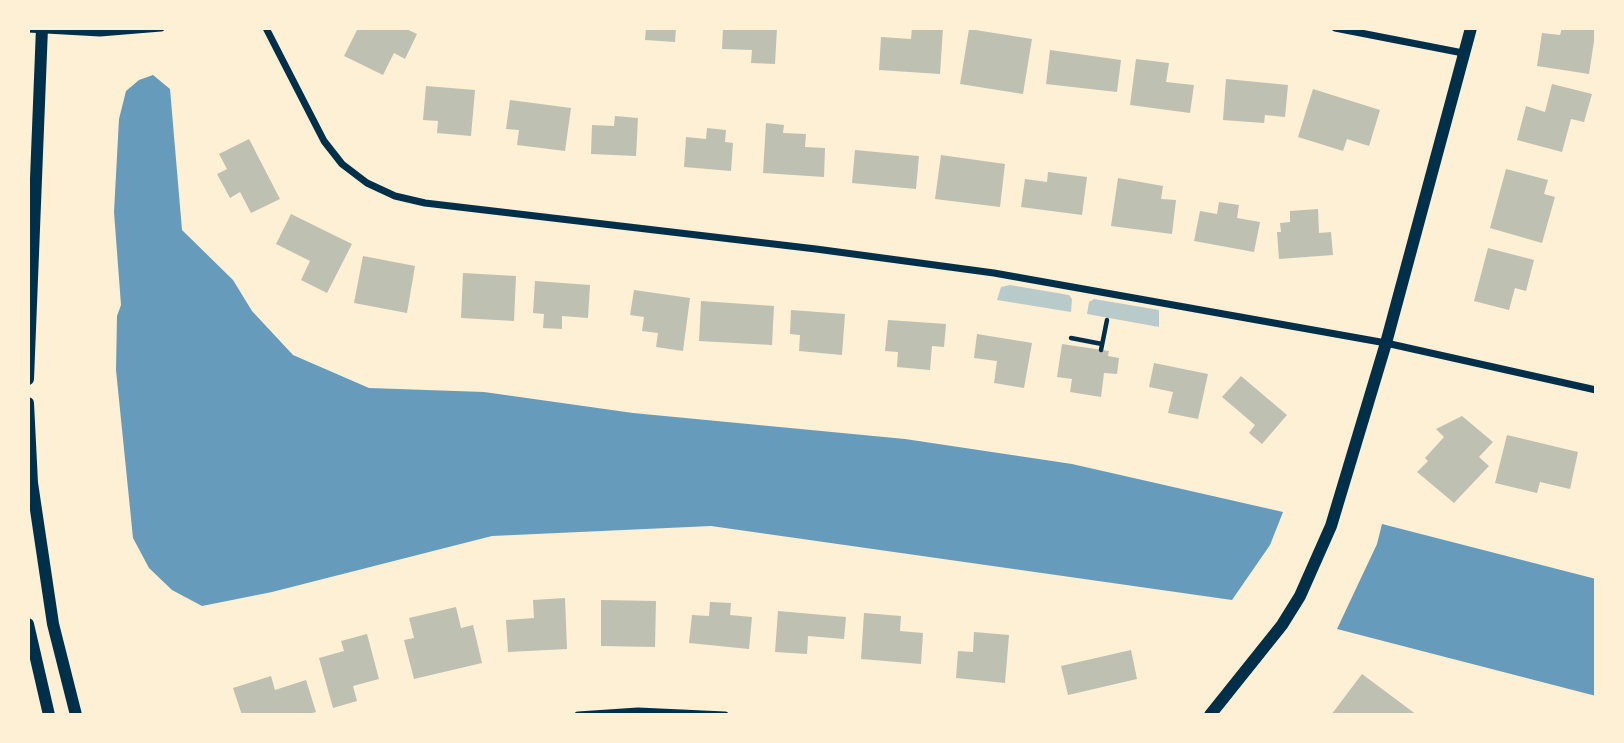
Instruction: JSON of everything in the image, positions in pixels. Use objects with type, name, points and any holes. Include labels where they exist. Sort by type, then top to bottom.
[{"type":"street","points":[[28,29],[100,33],[161,28]]},
{"type":"street","points":[[266,28],[324,141],[342,164],[367,183],[394,196],[425,203],[987,272],[1386,343],[1596,390]]},
{"type":"street","points":[[1335,28],[1464,53]]},
{"type":"street","points":[[1209,715],[1282,625],[1310,575],[1331,526],[1386,343],[1471,28]]},
{"type":"street","points":[[28,379],[42,30]]},
{"type":"street","points":[[28,403],[33,483],[53,624],[76,715]]},
{"type":"street","points":[[28,624],[49,715]]},
{"type":"street","points":[[578,715],[638,711],[725,715]]},
{"type":"path","points":[[1071,338],[1102,347],[1107,320]]},
{"type":"shaded area","points":[[1010,285],[1069,295],[1072,299],[1071,312],[997,300],[1001,287]]},
{"type":"shaded area","points":[[1094,299],[1159,310],[1159,327],[1087,314],[1089,302]]},
{"type":"water","points":[[153,75],[170,89],[182,230],[233,280],[252,311],[293,355],[369,388],[484,392],[633,413],[905,439],[1072,464],[1283,512],[1270,545],[1232,600],[711,526],[492,536],[272,592],[202,606],[172,590],[149,568],[133,538],[116,370],[117,316],[121,305],[114,212],[119,119],[126,91],[139,80]]},
{"type":"water","points":[[1382,524],[1596,579],[1596,696],[1337,629],[1377,544]]},
{"type":"building","points":[[358,28],[404,28],[417,34],[405,59],[394,53],[383,75],[344,56]]},
{"type":"building","points":[[646,28],[676,28],[675,42],[645,40]]},
{"type":"building","points":[[723,28],[777,28],[775,64],[751,63],[752,50],[722,49]]},
{"type":"building","points":[[912,28],[943,28],[940,74],[879,70],[881,37],[911,39]]},
{"type":"building","points":[[1562,28],[1596,28],[1589,74],[1537,66],[1542,33],[1560,35]]},
{"type":"building","points":[[969,29],[1032,39],[1023,94],[960,84]]},
{"type":"building","points":[[1050,50],[1121,60],[1117,92],[1046,84]]},
{"type":"building","points":[[1136,59],[1169,63],[1166,82],[1194,85],[1190,113],[1130,105]]},
{"type":"building","points":[[1226,79],[1288,85],[1285,117],[1265,115],[1264,123],[1223,120]]},
{"type":"building","points":[[1552,84],[1592,94],[1584,122],[1571,119],[1562,152],[1517,140],[1526,106],[1545,112]]},
{"type":"building","points":[[426,86],[475,90],[471,136],[437,133],[438,121],[423,120]]},
{"type":"building","points":[[1313,89],[1380,110],[1369,146],[1347,139],[1343,151],[1298,137]]},
{"type":"building","points":[[510,100],[571,108],[565,151],[517,145],[519,130],[506,129]]},
{"type":"building","points":[[615,116],[638,118],[636,156],[591,154],[592,125],[614,126]]},
{"type":"building","points":[[766,123],[784,125],[783,133],[806,134],[805,147],[825,148],[824,177],[763,173]]},
{"type":"building","points":[[707,128],[726,130],[725,142],[733,143],[731,171],[684,167],[686,137],[706,139]]},
{"type":"building","points":[[249,139],[280,199],[251,213],[240,192],[230,198],[217,174],[227,169],[219,154]]},
{"type":"building","points":[[855,150],[919,156],[916,189],[852,183]]},
{"type":"building","points":[[941,155],[1005,164],[1000,207],[935,199]]},
{"type":"building","points":[[1506,169],[1548,180],[1544,194],[1555,197],[1542,243],[1490,228]]},
{"type":"building","points":[[1048,172],[1087,177],[1082,215],[1021,207],[1025,179],[1047,182]]},
{"type":"building","points":[[1118,178],[1163,186],[1161,199],[1176,200],[1172,234],[1111,226]]},
{"type":"building","points":[[1219,202],[1239,205],[1237,218],[1260,222],[1254,252],[1194,241],[1200,211],[1217,214]]},
{"type":"building","points":[[1318,209],[1319,233],[1331,232],[1333,255],[1279,259],[1277,232],[1281,232],[1280,223],[1290,222],[1290,211]]},
{"type":"building","points":[[291,214],[352,244],[327,293],[301,280],[310,261],[276,244]]},
{"type":"building","points":[[1488,248],[1534,260],[1526,291],[1515,288],[1509,310],[1474,301]]},
{"type":"building","points":[[363,256],[415,266],[407,313],[354,303]]},
{"type":"building","points":[[463,273],[516,276],[514,321],[461,318]]},
{"type":"building","points":[[535,281],[590,285],[588,318],[562,316],[562,329],[543,328],[544,314],[533,313]]},
{"type":"building","points":[[634,290],[690,298],[683,351],[656,347],[658,333],[642,331],[644,317],[630,315]]},
{"type":"building","points":[[701,301],[774,306],[772,345],[699,341]]},
{"type":"building","points":[[791,310],[845,314],[842,355],[799,351],[800,335],[790,334]]},
{"type":"building","points":[[888,320],[946,324],[944,347],[932,346],[930,370],[897,367],[898,352],[885,351]]},
{"type":"building","points":[[977,334],[1032,343],[1024,388],[994,383],[997,361],[974,358]]},
{"type":"building","points":[[1062,344],[1109,351],[1108,356],[1119,358],[1117,374],[1104,373],[1101,397],[1070,392],[1072,379],[1057,377]]},
{"type":"building","points":[[1154,363],[1208,374],[1198,419],[1168,413],[1173,392],[1149,387]]},
{"type":"building","points":[[1241,376],[1287,415],[1262,444],[1249,433],[1255,425],[1222,397]]},
{"type":"building","points":[[1462,416],[1493,442],[1479,457],[1489,466],[1454,503],[1417,472],[1428,461],[1425,458],[1444,437],[1436,429]]},
{"type":"building","points":[[1507,435],[1578,452],[1570,489],[1540,482],[1537,493],[1495,483]]},
{"type":"building","points":[[565,598],[567,649],[508,652],[506,620],[534,618],[533,600]]},
{"type":"building","points":[[601,600],[656,601],[655,647],[601,646]]},
{"type":"building","points":[[710,602],[731,603],[730,615],[752,617],[749,649],[689,643],[692,615],[709,616]]},
{"type":"building","points":[[456,607],[461,628],[473,625],[482,663],[414,679],[404,640],[414,638],[409,618]]},
{"type":"building","points":[[778,611],[846,617],[844,639],[808,636],[807,654],[775,652]]},
{"type":"building","points":[[864,613],[901,616],[900,631],[923,633],[921,664],[861,659]]},
{"type":"building","points":[[974,632],[1009,635],[1005,683],[956,678],[958,651],[973,652]]},
{"type":"building","points":[[367,634],[379,679],[353,686],[357,701],[333,708],[319,658],[344,651],[341,641]]},
{"type":"building","points":[[1131,650],[1137,679],[1068,695],[1061,666]]},
{"type":"building","points":[[1362,674],[1417,715],[1331,715]]},
{"type":"building","points":[[271,676],[275,690],[306,680],[316,712],[306,715],[242,715],[233,688]]}]
